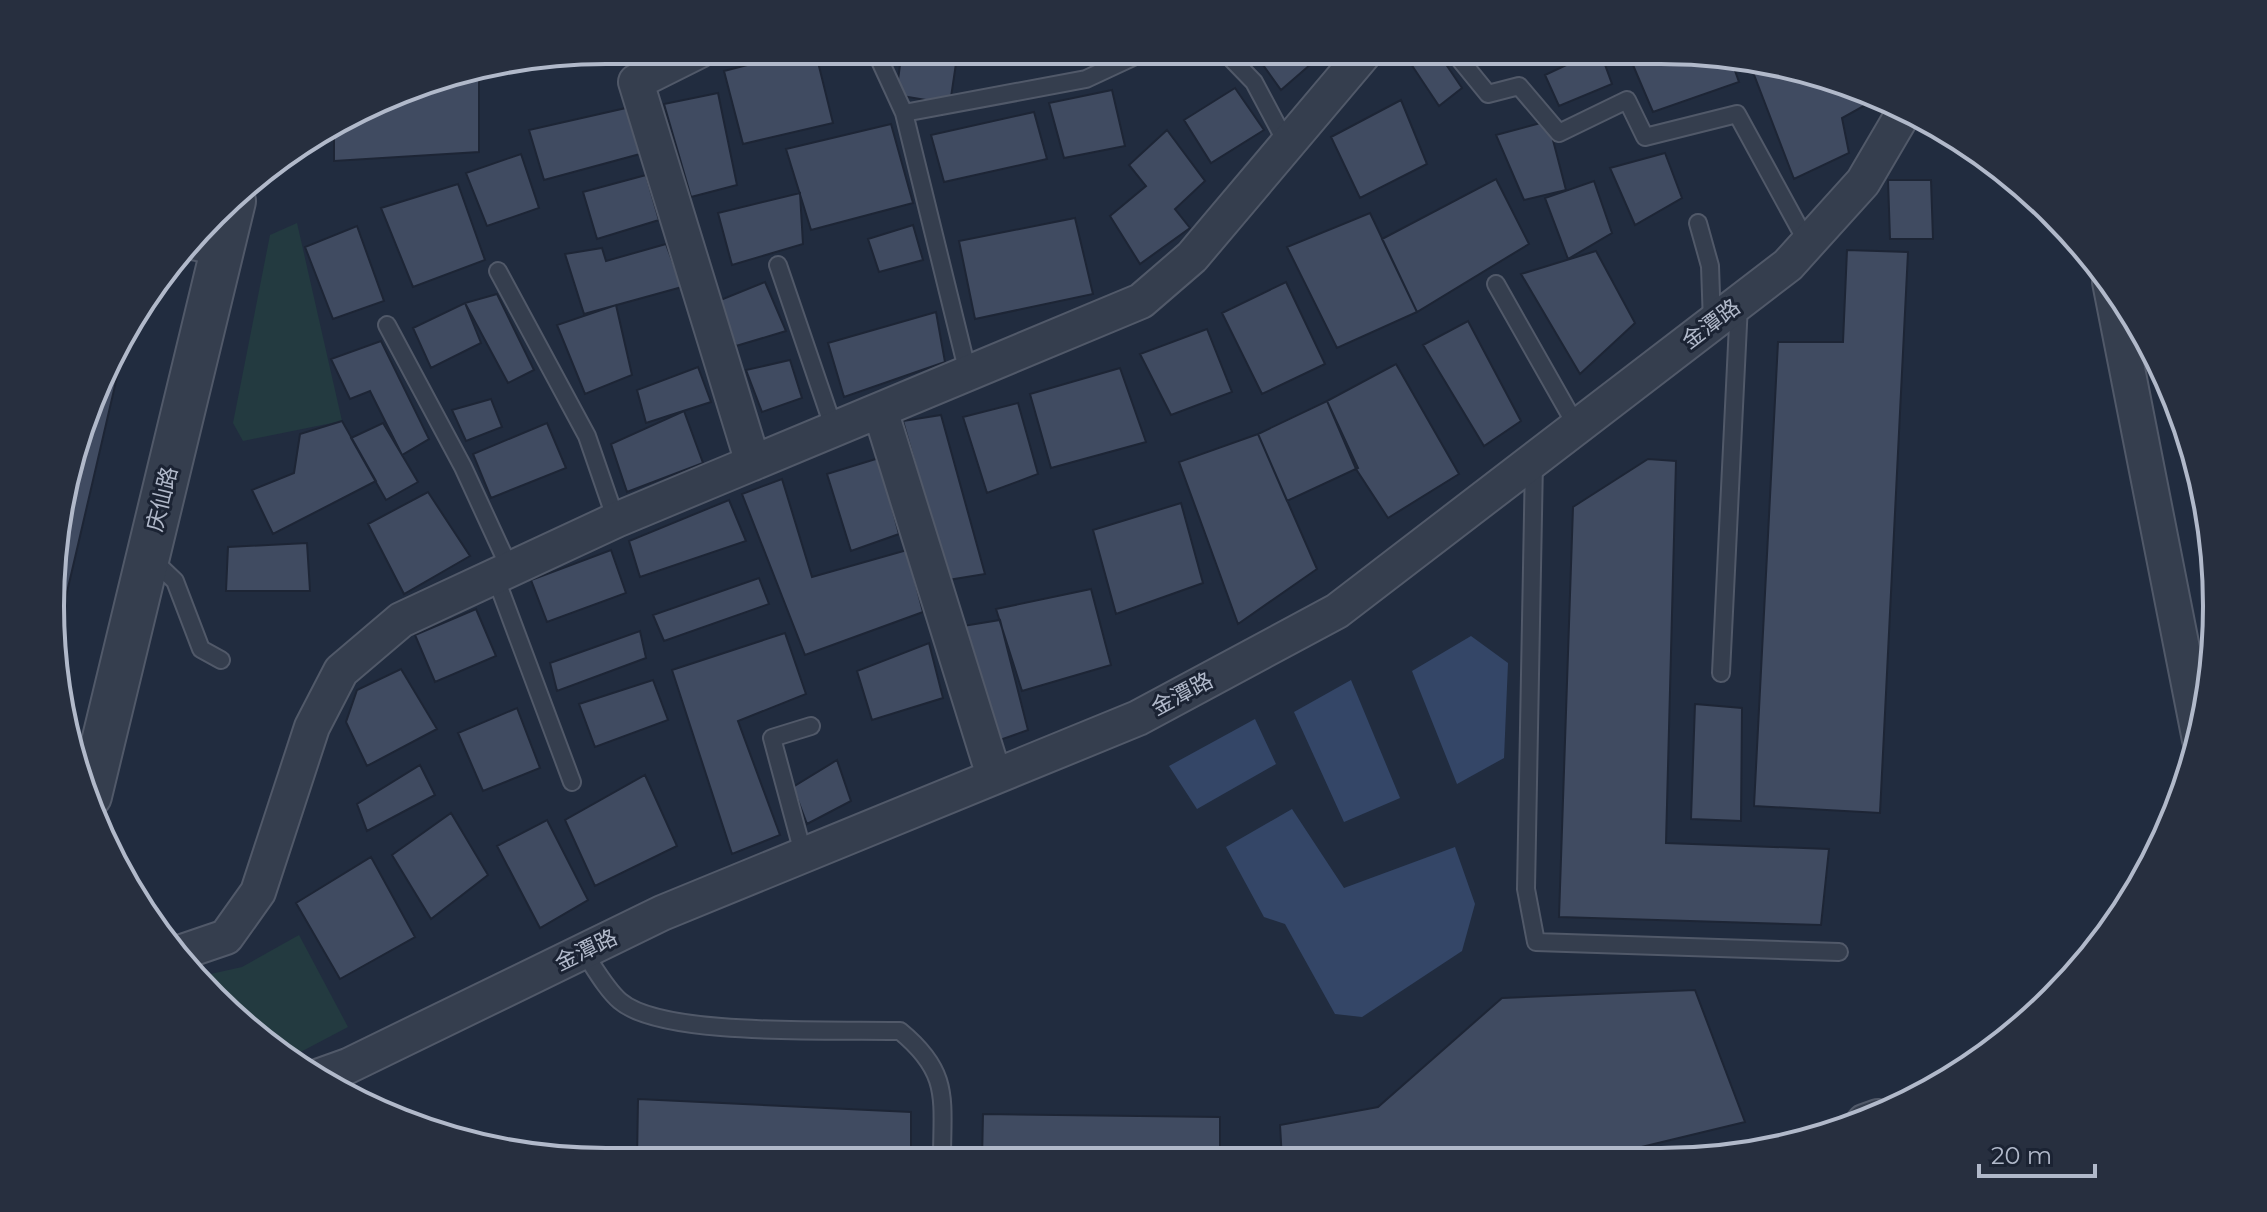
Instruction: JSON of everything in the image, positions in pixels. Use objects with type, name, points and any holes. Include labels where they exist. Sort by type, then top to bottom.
[{"type":"street","points":[[672,64],[636,82],[753,463]]},
{"type":"street","points":[[188,950],[226,937],[258,892],[312,727],[341,671],[401,620],[616,520],[1141,301],[1192,257],[1355,64]]},
{"type":"street","name":"金潭路","points":[[330,1072],[662,913],[1138,718],[1337,611],[1788,265],[1863,182],[1900,119]]},
{"type":"street","name":"庆仙路","points":[[94,781],[148,555],[204,254],[219,227]]},
{"type":"street","points":[[2116,311],[2194,708]]},
{"type":"street","points":[[880,410],[994,776]]},
{"type":"lane","points":[[881,64],[904,113],[968,373]]},
{"type":"lane","points":[[904,113],[1086,79],[1118,64]]},
{"type":"lane","points":[[1237,64],[1254,82],[1287,144]]},
{"type":"lane","points":[[1464,64],[1488,94],[1519,86],[1559,133],[1627,100],[1645,137],[1737,114],[1808,244]]},
{"type":"lane","points":[[1698,223],[1710,266],[1712,323]]},
{"type":"lane","points":[[778,265],[834,429]]},
{"type":"lane","points":[[498,271],[587,436],[616,520]]},
{"type":"lane","points":[[1496,284],[1577,427]]},
{"type":"lane","points":[[1721,673],[1739,303]]},
{"type":"lane","points":[[387,325],[463,467],[503,573],[572,782]]},
{"type":"lane","points":[[1534,459],[1526,889],[1536,942],[1839,952]]},
{"type":"lane","points":[[148,555],[175,581],[201,649],[221,660]]},
{"type":"lane","points":[[803,853],[772,738],[811,726]]},
{"type":"lane","points":[[583,951],[620,1001],[653,1019],[690,1026],[900,1031],[927,1053],[942,1090],[942,1148]]},
{"type":"green space","points":[[297,223],[342,421],[243,441],[233,423],[270,235]]},
{"type":"green space","points":[[299,935],[348,1027],[299,1053],[249,1013],[209,974],[242,967]]},
{"type":"water","points":[[1471,636],[1508,663],[1504,758],[1457,784],[1412,671]]},
{"type":"water","points":[[1351,680],[1400,798],[1344,822],[1294,712]]},
{"type":"water","points":[[1255,719],[1276,764],[1197,809],[1169,766]]},
{"type":"water","points":[[1292,809],[1344,888],[1455,847],[1475,904],[1462,951],[1362,1017],[1335,1014],[1285,924],[1264,917],[1226,847]]},
{"type":"building","points":[[751,64],[818,64],[833,123],[743,144],[724,71]]},
{"type":"building","points":[[900,64],[956,64],[950,104],[896,95]]},
{"type":"building","points":[[1262,64],[1311,64],[1281,90]]},
{"type":"building","points":[[1411,64],[1446,64],[1462,88],[1439,106]]},
{"type":"building","points":[[1568,64],[1605,64],[1612,84],[1559,106],[1545,75]]},
{"type":"building","points":[[1633,64],[1734,69],[1739,82],[1653,112]]},
{"type":"building","points":[[1753,72],[1801,82],[1867,104],[1842,118],[1849,153],[1794,179]]},
{"type":"building","points":[[479,79],[479,152],[334,161],[335,137],[399,105]]},
{"type":"building","points":[[1235,88],[1264,130],[1211,163],[1184,120]]},
{"type":"building","points":[[1112,90],[1125,146],[1064,158],[1049,103]]},
{"type":"building","points":[[718,93],[737,185],[691,197],[664,104]]},
{"type":"building","points":[[1401,100],[1427,164],[1360,198],[1331,137]]},
{"type":"building","points":[[626,108],[640,154],[544,180],[529,130]]},
{"type":"building","points":[[1034,112],[1047,159],[944,182],[931,135]]},
{"type":"building","points":[[1548,121],[1566,190],[1524,200],[1496,135]]},
{"type":"building","points":[[891,124],[913,203],[811,230],[786,149]]},
{"type":"building","points":[[1167,130],[1205,181],[1175,209],[1190,228],[1140,264],[1110,216],[1146,186],[1129,165]]},
{"type":"building","points":[[1665,153],[1682,198],[1635,225],[1610,168]]},
{"type":"building","points":[[521,154],[539,208],[487,226],[466,173]]},
{"type":"building","points":[[646,175],[659,220],[597,239],[583,192]]},
{"type":"building","points":[[1496,179],[1529,244],[1417,312],[1382,239]]},
{"type":"building","points":[[1888,180],[1931,180],[1933,239],[1890,239]]},
{"type":"building","points":[[1594,181],[1612,233],[1568,259],[1545,198]]},
{"type":"building","points":[[458,184],[485,260],[413,287],[381,208]]},
{"type":"building","points":[[800,193],[803,244],[732,265],[718,213]]},
{"type":"building","points":[[1370,213],[1417,312],[1337,348],[1287,247]]},
{"type":"building","points":[[1075,218],[1093,294],[975,319],[959,241]]},
{"type":"building","points":[[913,225],[923,260],[879,272],[868,239]]},
{"type":"building","points":[[357,226],[384,301],[333,319],[305,247]]},
{"type":"building","points":[[666,244],[682,287],[584,314],[565,254],[602,248],[606,261]]},
{"type":"building","points":[[1847,250],[1908,252],[1880,813],[1754,806],[1778,342],[1843,342]]},
{"type":"building","points":[[1596,251],[1635,323],[1580,374],[1521,274]]},
{"type":"building","points":[[765,282],[786,331],[736,346],[718,301]]},
{"type":"building","points":[[1286,282],[1325,364],[1262,394],[1222,313]]},
{"type":"building","points":[[497,294],[534,370],[508,383],[465,303]]},
{"type":"building","points":[[465,303],[481,343],[431,368],[413,328]]},
{"type":"building","points":[[616,305],[632,375],[585,394],[557,325]]},
{"type":"building","points":[[936,312],[945,362],[844,397],[828,343]]},
{"type":"building","points":[[1468,321],[1521,421],[1484,446],[1423,345]]},
{"type":"building","points":[[1207,329],[1232,392],[1171,415],[1140,354]]},
{"type":"building","points":[[381,341],[429,439],[402,455],[370,391],[350,399],[331,359]]},
{"type":"building","points":[[790,360],[802,398],[762,412],[746,370]]},
{"type":"building","points":[[1396,364],[1459,474],[1388,518],[1356,469],[1327,401]]},
{"type":"building","points":[[698,367],[711,402],[646,423],[637,390]]},
{"type":"building","points":[[119,368],[64,605],[74,500],[93,432]]},
{"type":"building","points":[[1120,368],[1146,442],[1051,468],[1030,394]]},
{"type":"building","points":[[491,399],[502,427],[466,441],[452,410]]},
{"type":"building","points":[[1327,401],[1358,468],[1287,501],[1258,434]]},
{"type":"building","points":[[1018,403],[1038,474],[987,493],[963,417]]},
{"type":"building","points":[[684,411],[703,463],[627,492],[611,444]]},
{"type":"building","points":[[941,415],[985,574],[948,580],[903,421]]},
{"type":"building","points":[[342,421],[376,481],[273,534],[252,490],[294,473],[300,434]]},
{"type":"building","points":[[383,423],[418,482],[386,500],[351,438]]},
{"type":"building","points":[[547,423],[566,468],[491,498],[473,454]]},
{"type":"building","points":[[1258,434],[1317,569],[1238,624],[1179,462]]},
{"type":"building","points":[[879,458],[899,534],[851,551],[827,474]]},
{"type":"building","points":[[1648,459],[1676,461],[1666,843],[1829,849],[1821,925],[1559,917],[1573,507]]},
{"type":"building","points":[[782,479],[812,577],[907,550],[923,612],[805,655],[742,494]]},
{"type":"building","points":[[428,492],[470,556],[404,594],[368,524]]},
{"type":"building","points":[[729,500],[746,541],[640,577],[629,541]]},
{"type":"building","points":[[1181,503],[1203,583],[1116,614],[1093,530]]},
{"type":"building","points":[[307,543],[310,591],[226,591],[228,547]]},
{"type":"building","points":[[611,550],[626,593],[547,622],[531,580]]},
{"type":"building","points":[[759,578],[769,604],[664,641],[653,615]]},
{"type":"building","points":[[1091,589],[1111,665],[1022,691],[996,609]]},
{"type":"building","points":[[476,609],[496,656],[435,682],[415,635]]},
{"type":"building","points":[[1000,620],[1028,730],[1000,740],[963,626]]},
{"type":"building","points":[[640,631],[646,658],[557,691],[550,663]]},
{"type":"building","points":[[785,633],[806,694],[738,721],[780,835],[732,854],[672,670]]},
{"type":"building","points":[[929,643],[943,698],[872,720],[857,671]]},
{"type":"building","points":[[401,669],[437,729],[367,766],[346,722],[357,690]]},
{"type":"building","points":[[653,680],[668,720],[595,747],[579,704]]},
{"type":"building","points":[[1695,704],[1742,708],[1741,821],[1691,819]]},
{"type":"building","points":[[517,708],[540,768],[483,791],[458,733]]},
{"type":"building","points":[[837,760],[851,801],[807,824],[793,787]]},
{"type":"building","points":[[420,765],[435,795],[367,831],[357,804]]},
{"type":"building","points":[[645,775],[677,846],[595,886],[565,820]]},
{"type":"building","points":[[451,813],[488,875],[431,919],[392,855]]},
{"type":"building","points":[[547,820],[588,900],[540,928],[497,846]]},
{"type":"building","points":[[371,857],[415,937],[340,979],[296,903]]},
{"type":"building","points":[[1695,990],[1745,1122],[1637,1148],[1281,1148],[1280,1125],[1378,1107],[1502,998]]},
{"type":"building","points":[[638,1099],[911,1112],[911,1148],[637,1148]]},
{"type":"building","points":[[983,1114],[1220,1117],[1220,1148],[982,1148]]}]
